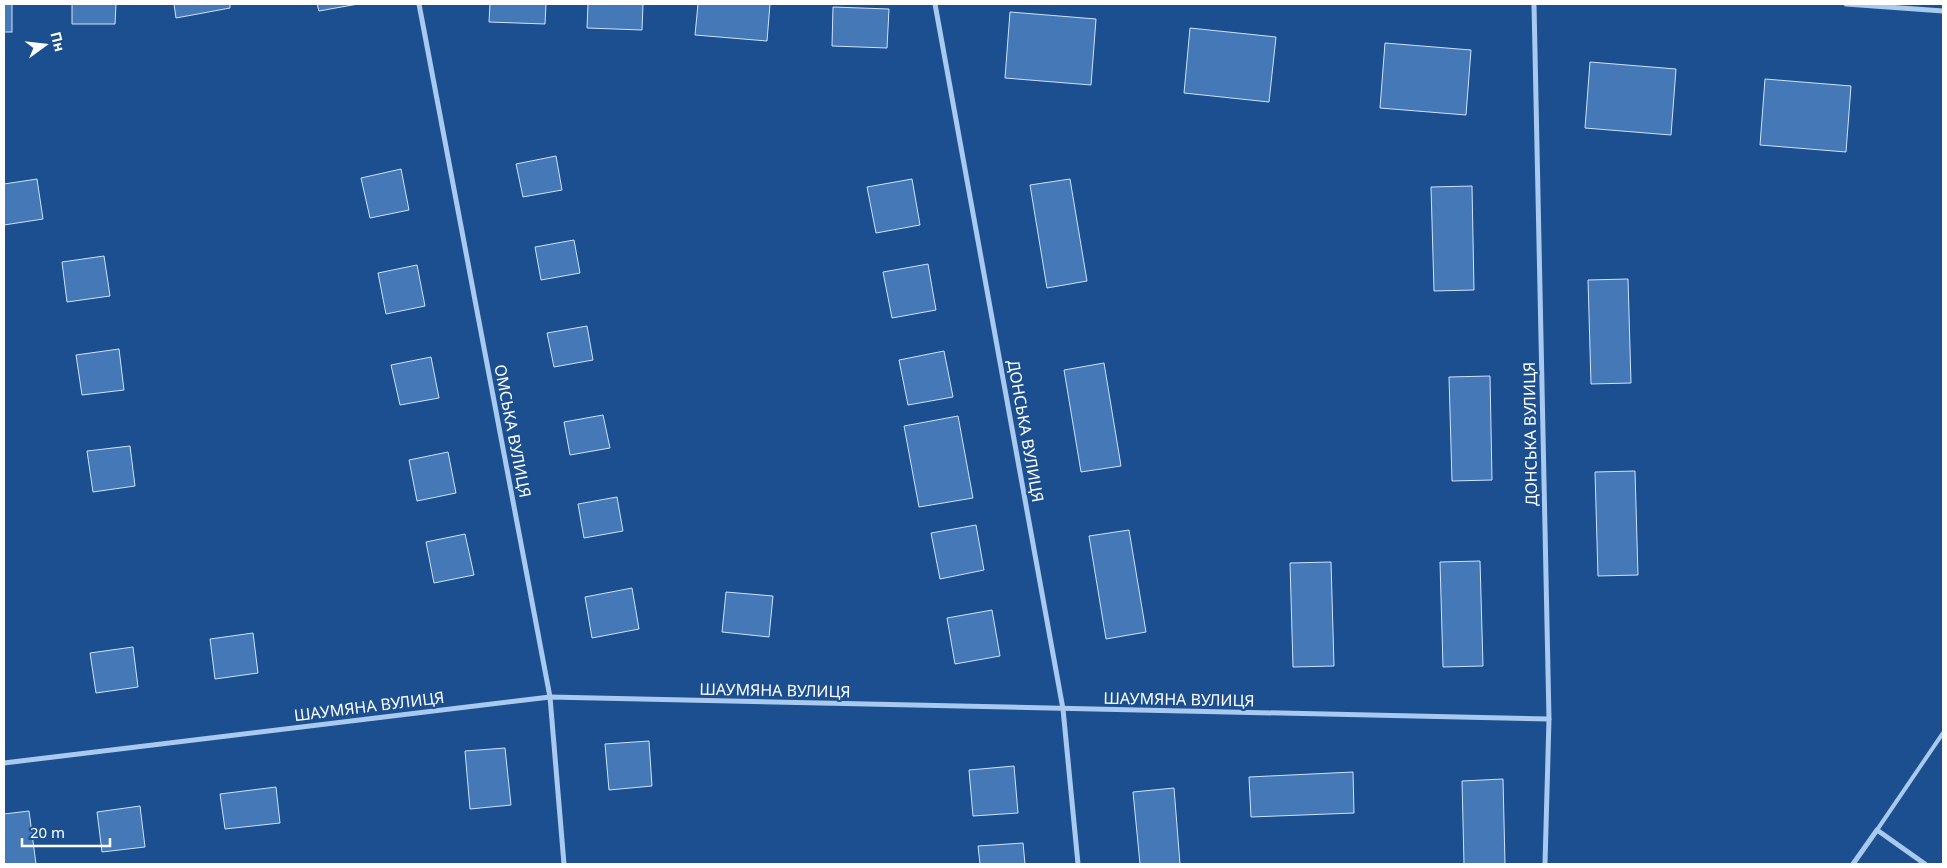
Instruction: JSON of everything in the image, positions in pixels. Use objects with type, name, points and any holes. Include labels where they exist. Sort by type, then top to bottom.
[{"type":"street","name":"ОМСЬКА ВУЛИЦЯ","points":[[419,4],[550,697],[564,864]]},
{"type":"street","name":"ДОНСЬКА ВУЛИЦЯ","points":[[935,4],[1063,709],[1078,864]]},
{"type":"street","name":"ДОНСЬКА ВУЛИЦЯ","points":[[1534,4],[1549,719],[1546,864]]},
{"type":"street","points":[[1846,4],[1943,11]]},
{"type":"street","name":"ШАУМЯНА ВУЛИЦЯ","points":[[4,763],[550,697],[1549,719]]},
{"type":"street","points":[[1853,864],[1877,830],[1925,864]]},
{"type":"lane","points":[[1877,830],[1943,733]]},
{"type":"building","points":[[4,4],[12,4],[12,32],[4,32]]},
{"type":"building","points":[[72,4],[116,4],[115,24],[72,24]]},
{"type":"building","points":[[174,4],[230,4],[230,8],[176,18]]},
{"type":"building","points":[[317,4],[358,4],[319,11]]},
{"type":"building","points":[[490,4],[546,4],[545,24],[489,22]]},
{"type":"building","points":[[588,4],[643,4],[642,30],[587,28]]},
{"type":"building","points":[[698,4],[770,4],[767,41],[695,35]]},
{"type":"building","points":[[833,7],[889,9],[887,48],[832,46]]},
{"type":"building","points":[[1010,12],[1096,19],[1091,85],[1005,78]]},
{"type":"building","points":[[1190,28],[1276,37],[1269,102],[1184,93]]},
{"type":"building","points":[[1385,43],[1471,50],[1466,115],[1380,108]]},
{"type":"building","points":[[1590,62],[1676,69],[1671,135],[1585,128]]},
{"type":"building","points":[[1765,79],[1851,86],[1846,152],[1760,145]]},
{"type":"building","points":[[556,156],[562,190],[523,197],[516,164]]},
{"type":"building","points":[[401,169],[409,210],[370,218],[361,178]]},
{"type":"building","points":[[37,179],[43,219],[4,225],[4,184]]},
{"type":"building","points":[[912,179],[920,225],[876,233],[867,187]]},
{"type":"building","points":[[1070,179],[1087,281],[1047,288],[1030,185]]},
{"type":"building","points":[[1472,186],[1474,290],[1434,291],[1431,187]]},
{"type":"building","points":[[574,240],[580,273],[541,280],[535,247]]},
{"type":"building","points":[[104,256],[110,296],[67,302],[62,262]]},
{"type":"building","points":[[928,264],[936,310],[892,318],[883,272]]},
{"type":"building","points":[[417,265],[425,306],[386,314],[378,273]]},
{"type":"building","points":[[1628,279],[1631,383],[1591,384],[1588,280]]},
{"type":"building","points":[[587,326],[593,360],[554,367],[547,333]]},
{"type":"building","points":[[119,349],[124,390],[82,395],[76,355]]},
{"type":"building","points":[[944,351],[953,397],[908,405],[899,360]]},
{"type":"building","points":[[431,357],[439,398],[400,405],[391,365]]},
{"type":"building","points":[[1104,363],[1121,466],[1081,472],[1064,370]]},
{"type":"building","points":[[1490,376],[1492,480],[1452,481],[1449,377]]},
{"type":"building","points":[[603,415],[610,448],[570,455],[564,422]]},
{"type":"building","points":[[958,416],[973,498],[919,507],[904,426]]},
{"type":"building","points":[[130,446],[135,486],[93,492],[87,451]]},
{"type":"building","points":[[448,452],[456,493],[417,501],[409,460]]},
{"type":"building","points":[[1635,471],[1638,575],[1598,576],[1595,472]]},
{"type":"building","points":[[617,497],[623,531],[584,538],[578,504]]},
{"type":"building","points":[[976,525],[984,570],[940,579],[931,533]]},
{"type":"building","points":[[1129,530],[1146,632],[1106,639],[1089,536]]},
{"type":"building","points":[[465,534],[474,575],[434,583],[426,542]]},
{"type":"building","points":[[1480,561],[1483,666],[1443,667],[1440,562]]},
{"type":"building","points":[[1331,562],[1334,666],[1293,667],[1290,563]]},
{"type":"building","points":[[632,588],[639,629],[592,638],[585,597]]},
{"type":"building","points":[[726,592],[773,596],[769,637],[722,632]]},
{"type":"building","points":[[992,610],[1000,656],[955,664],[947,618]]},
{"type":"building","points":[[253,633],[258,673],[215,679],[210,639]]},
{"type":"building","points":[[133,647],[138,687],[96,693],[90,653]]},
{"type":"building","points":[[649,741],[652,786],[609,790],[605,744]]},
{"type":"building","points":[[505,748],[511,805],[470,809],[465,751]]},
{"type":"building","points":[[1014,766],[1018,813],[973,816],[969,770]]},
{"type":"building","points":[[1353,772],[1354,813],[1251,817],[1249,777]]},
{"type":"building","points":[[1503,779],[1505,864],[1464,864],[1462,781]]},
{"type":"building","points":[[276,787],[280,823],[225,829],[220,794]]},
{"type":"building","points":[[1174,788],[1180,864],[1140,864],[1133,792]]},
{"type":"building","points":[[140,806],[145,847],[102,852],[97,812]]},
{"type":"building","points":[[29,811],[36,864],[4,864],[4,814]]},
{"type":"building","points":[[1023,843],[1025,864],[980,864],[978,846]]}]
